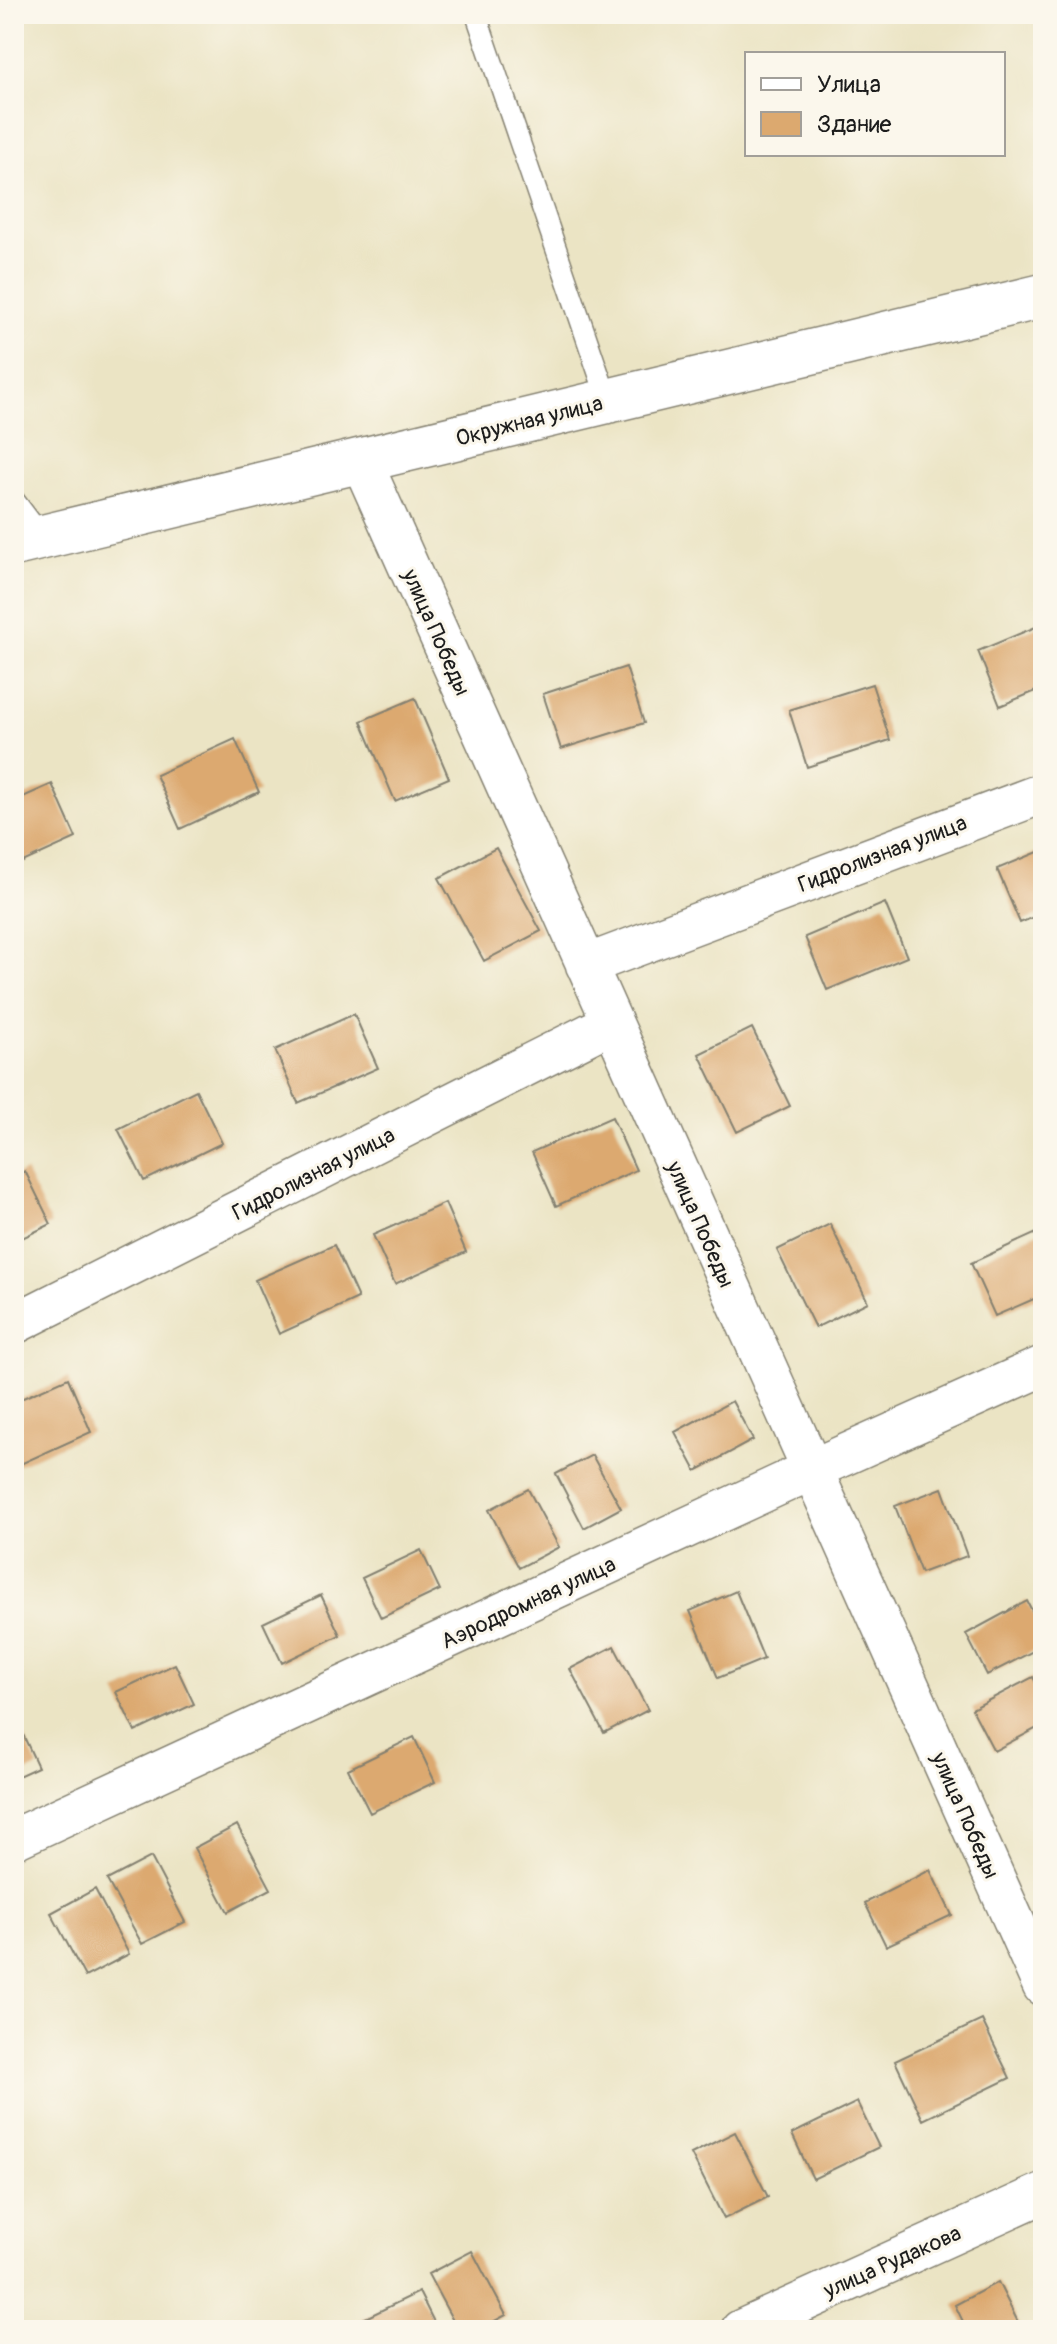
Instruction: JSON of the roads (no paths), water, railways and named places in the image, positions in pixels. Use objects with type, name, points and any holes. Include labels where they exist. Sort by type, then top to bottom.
[{"type":"main road","name":"Окружная улица","points":[[28,540],[1043,296]]},
{"type":"street","name":"улица Победы","points":[[361,460],[1043,1986]]},
{"type":"street","name":"Гидролизная улица","points":[[586,965],[1043,793]]},
{"type":"street","name":"Гидролизная улица","points":[[14,1324],[611,1023]]},
{"type":"street","name":"Аэродромная улица","points":[[14,1839],[811,1470],[1043,1366]]},
{"type":"street","name":"улица Рудакова","points":[[741,2330],[1043,2193]]},
{"type":"lane","points":[[476,14],[608,401]]},
{"type":"lane","points":[[14,500],[28,540]]}]
